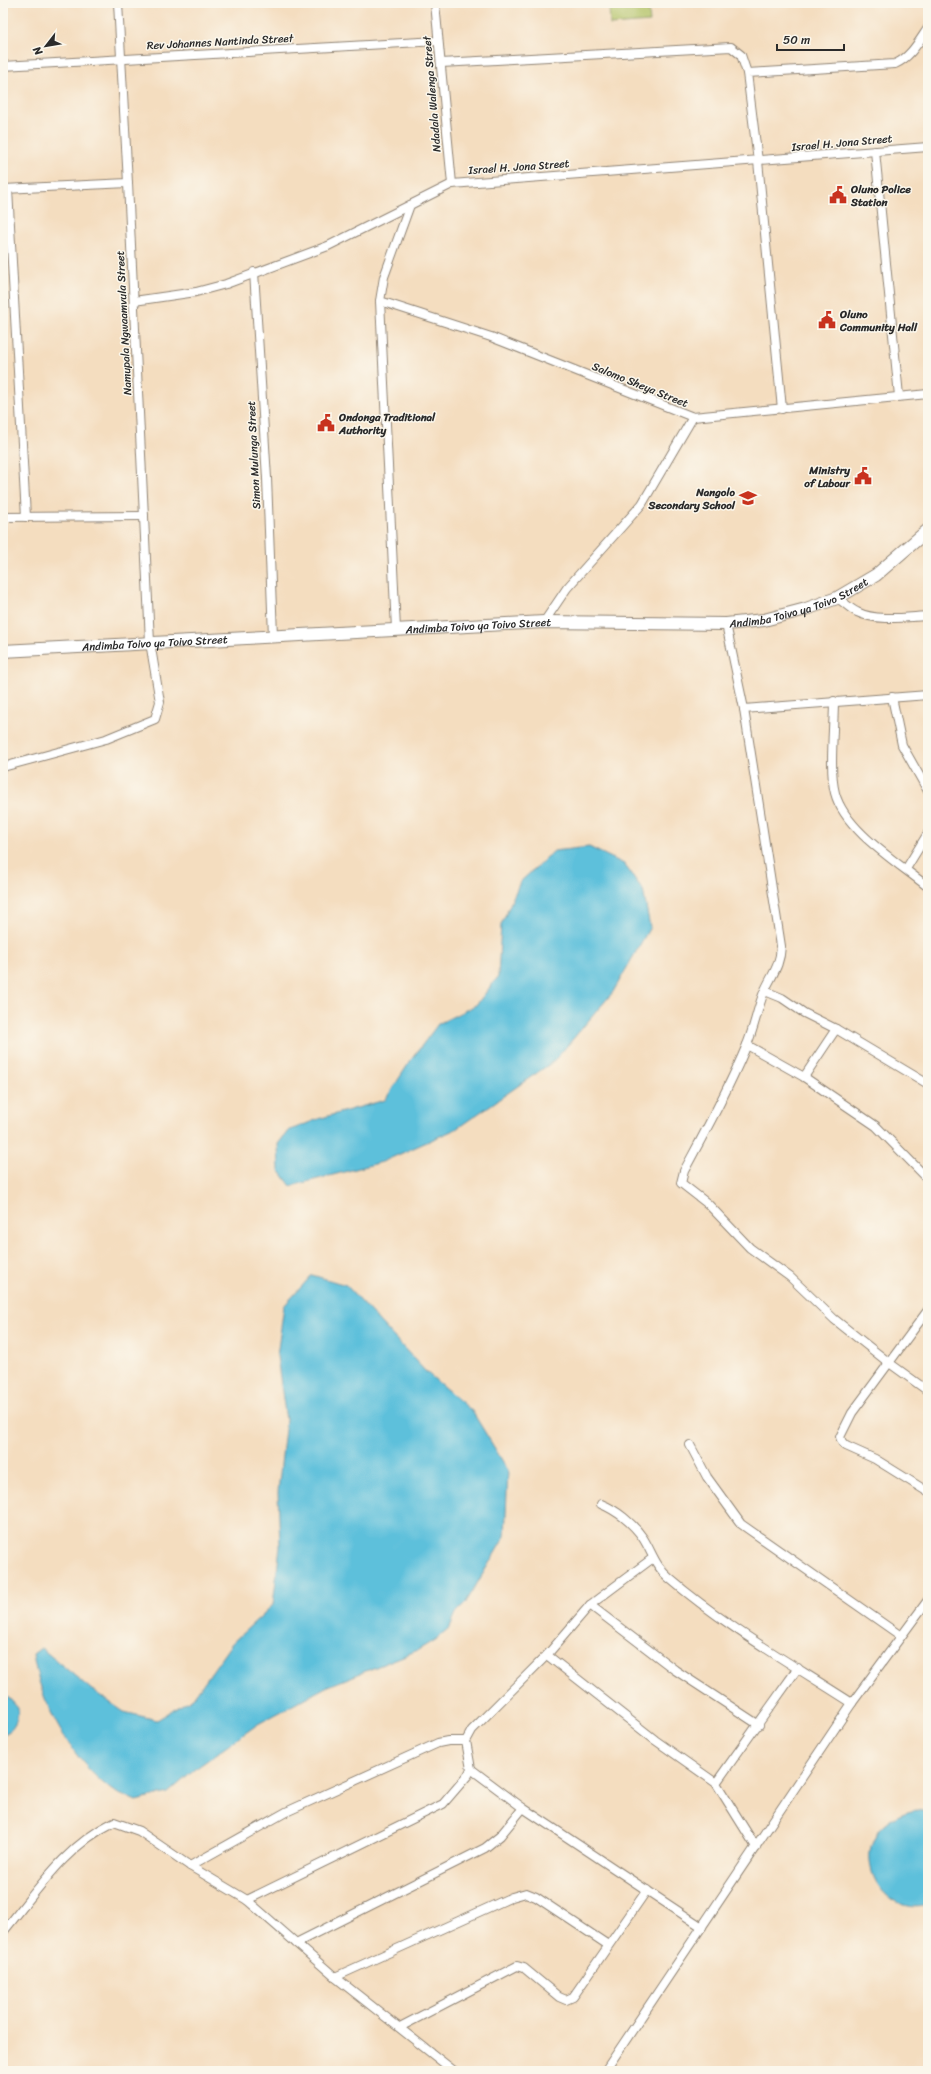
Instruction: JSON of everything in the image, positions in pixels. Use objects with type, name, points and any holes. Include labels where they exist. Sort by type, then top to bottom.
[{"type":"street","name":"Namupala Ngwaamvula Street","points":[[3,767],[106,739],[155,719],[160,702],[150,642],[118,3]]},
{"type":"street","name":"Ndadala Walenga Street","points":[[435,3],[452,184]]},
{"type":"street","points":[[747,73],[895,64],[904,60],[928,28]]},
{"type":"street","name":"Rev Johannes Nantinda Street","points":[[3,66],[120,58],[438,41]]},
{"type":"street","points":[[441,63],[731,47],[741,54],[747,73],[758,161],[782,409]]},
{"type":"street","name":"Israel H. Jona Street","points":[[134,301],[210,288],[328,246],[452,184],[928,147]]},
{"type":"street","points":[[875,151],[899,396]]},
{"type":"street","points":[[26,517],[6,189],[128,183]]},
{"type":"street","points":[[396,629],[380,301],[384,277],[410,206]]},
{"type":"street","name":"Simon Mulunga Street","points":[[254,272],[268,493],[273,636]]},
{"type":"street","name":"Salomo Sheya Street","points":[[380,301],[491,337],[693,417],[928,394]]},
{"type":"street","points":[[544,622],[567,588],[642,504],[693,417]]},
{"type":"street","points":[[3,518],[144,516]]},
{"type":"street","name":"Andimba Toivo ya Toivo Street","points":[[3,651],[544,622],[726,624],[764,620],[806,609],[837,598],[881,571],[928,530]]},
{"type":"street","points":[[837,598],[857,612],[866,615],[877,617],[928,616]]},
{"type":"street","points":[[726,624],[744,709],[781,946],[778,968],[764,991],[747,1045],[724,1098],[684,1170],[681,1183],[716,1211],[760,1256],[790,1276],[834,1319],[888,1362],[928,1391]]},
{"type":"street","points":[[744,709],[928,695]]},
{"type":"street","points":[[892,697],[902,745],[928,791]]},
{"type":"street","points":[[834,702],[833,782],[838,803],[854,826],[928,886]]},
{"type":"street","points":[[906,869],[928,833]]},
{"type":"street","points":[[764,991],[782,998],[804,1013],[836,1029],[928,1084]]},
{"type":"street","points":[[804,1077],[836,1029]]},
{"type":"street","points":[[747,1045],[804,1077],[876,1126],[928,1179]]},
{"type":"street","points":[[928,1310],[888,1362],[852,1413],[840,1437],[846,1446],[875,1459],[928,1492]]},
{"type":"street","points":[[690,1445],[708,1476],[741,1524],[901,1636]]},
{"type":"street","points":[[600,1504],[625,1518],[642,1537],[657,1566],[669,1578],[725,1622],[852,1703]]},
{"type":"street","points":[[247,1900],[436,1809],[443,1804],[468,1775],[471,1769],[466,1741],[472,1730],[547,1656],[590,1605],[653,1558]]},
{"type":"street","points":[[605,2071],[852,1703],[928,1600]]},
{"type":"street","points":[[590,1605],[675,1670],[759,1725]]},
{"type":"street","points":[[547,1656],[655,1740],[716,1783],[756,1847]]},
{"type":"street","points":[[716,1783],[759,1725],[798,1668]]},
{"type":"street","points":[[190,1866],[286,1812],[438,1744],[448,1741],[466,1741]]},
{"type":"street","points":[[471,1769],[523,1808],[702,1927]]},
{"type":"street","points":[[296,1943],[485,1848],[500,1836],[523,1808]]},
{"type":"street","points":[[3,1932],[68,1853],[88,1837],[114,1822],[139,1831],[190,1866],[247,1900],[335,1977],[454,2071]]},
{"type":"street","points":[[400,2027],[517,1966],[524,1968],[559,1997],[566,2000],[573,1997],[646,1890]]},
{"type":"street","points":[[335,1977],[512,1897],[526,1893],[536,1897],[608,1945]]},
{"type":"green space","points":[[648,3],[650,22],[610,25],[609,5]]},
{"type":"water","points":[[589,847],[624,864],[643,890],[650,927],[613,992],[554,1061],[456,1129],[382,1162],[291,1186],[279,1170],[278,1144],[288,1131],[318,1119],[385,1100],[411,1060],[438,1024],[476,1005],[498,977],[501,925],[520,882],[554,851]]},
{"type":"water","points":[[312,1275],[346,1285],[425,1371],[472,1411],[508,1470],[505,1536],[465,1604],[456,1613],[450,1627],[436,1639],[418,1650],[326,1687],[258,1724],[198,1767],[168,1793],[136,1801],[109,1788],[82,1761],[70,1745],[59,1728],[42,1691],[33,1654],[41,1648],[92,1690],[124,1712],[157,1720],[193,1698],[232,1643],[273,1605],[280,1546],[278,1492],[286,1420],[277,1356],[284,1306]]},
{"type":"water","points":[[3,1695],[8,1697],[18,1708],[15,1724],[10,1730],[3,1734]]},
{"type":"water","points":[[916,1810],[928,1812],[928,1905],[908,1906],[892,1899],[879,1886],[871,1870],[870,1851],[876,1834],[891,1819]]},
{"type":"place","name":"Oluno Police Station","points":[[838,195]]},
{"type":"place","name":"Oluno Community Hall","points":[[827,320]]},
{"type":"place","name":"Ondonga Traditional Authority","points":[[326,423]]},
{"type":"place","name":"Ministry of Labour","points":[[863,476]]},
{"type":"place","name":"Nangolo Secondary School","points":[[748,498]]}]
